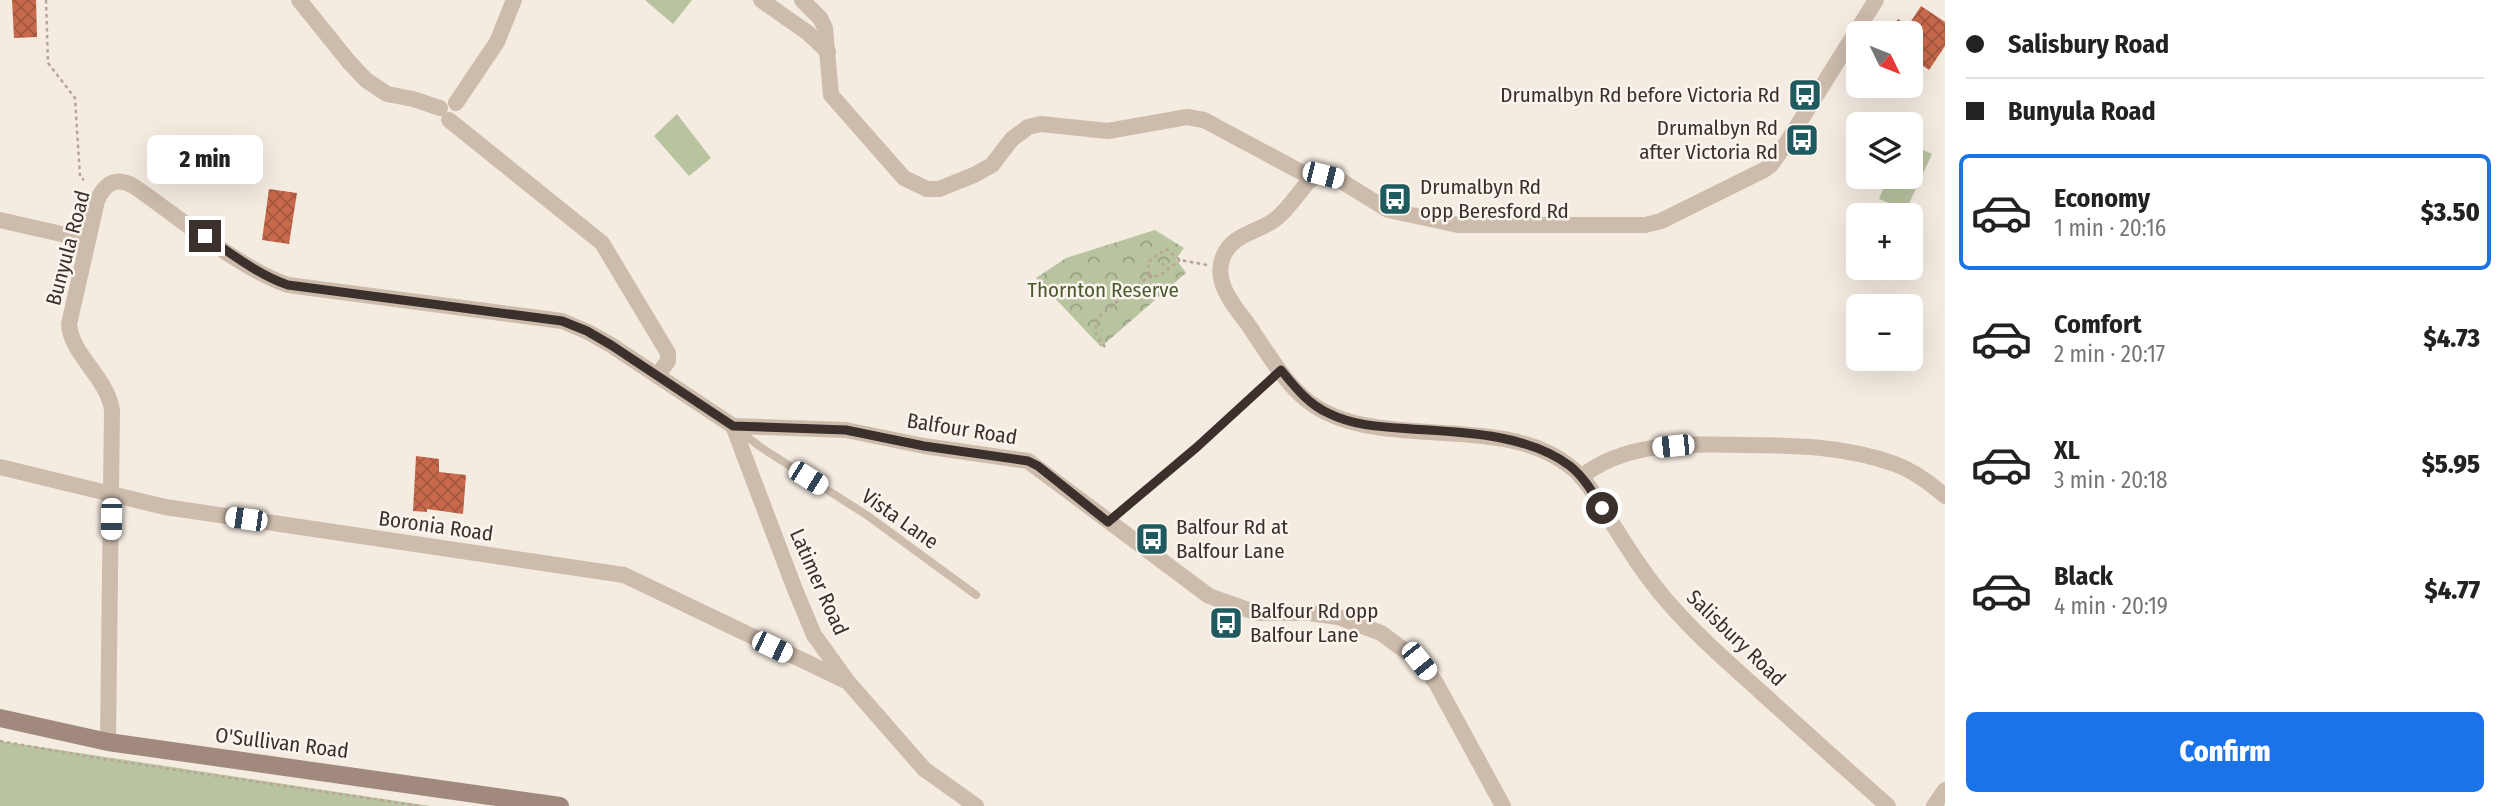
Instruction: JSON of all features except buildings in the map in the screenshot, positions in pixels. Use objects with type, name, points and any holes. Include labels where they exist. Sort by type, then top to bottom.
[{"type":"main road","name":"O'Sullivan Road","points":[[0,718],[108,742],[560,806]]},
{"type":"street","points":[[299,0],[366,80],[387,94],[413,99],[454,119],[459,114],[456,103],[497,42],[514,0]]},
{"type":"street","points":[[761,0],[808,33],[828,52]]},
{"type":"street","points":[[802,0],[820,18],[825,28],[831,95],[904,178],[927,189],[956,184],[992,165],[1012,139],[1028,127],[1041,124],[1108,131],[1187,117],[1204,120],[1312,178]]},
{"type":"street","points":[[1220,268],[1222,258],[1237,239],[1270,223],[1312,178],[1323,175],[1338,179],[1396,212],[1458,225],[1653,224],[1771,165],[1876,0]]},
{"type":"street","points":[[444,114],[602,243],[668,353],[668,361],[657,376],[733,426]]},
{"type":"street","name":"Bunyula Road","points":[[108,742],[112,410],[109,394],[70,334],[71,315],[100,193],[112,182],[125,181],[247,266],[280,282],[562,321],[587,331],[657,376]]},
{"type":"street","points":[[0,220],[88,240]]},
{"type":"street","name":"Salisbury Road","points":[[1220,268],[1224,288],[1233,304],[1281,370],[1307,401],[1326,413],[1350,422],[1376,427],[1437,430],[1517,443],[1555,456],[1581,477],[1637,562],[1689,627],[1888,806]]},
{"type":"street","name":"Balfour Road","points":[[733,426],[846,430],[924,446],[1019,458],[1038,466],[1108,522],[1209,596],[1257,613],[1309,613],[1349,619],[1381,633],[1419,661],[1436,683],[1503,806]]},
{"type":"street","name":"Latimer Road","points":[[733,426],[814,635],[848,682],[924,769],[976,806]]},
{"type":"street","points":[[1581,477],[1626,453],[1659,447],[1687,444],[1803,445],[1859,453],[1896,464],[1945,496]]},
{"type":"street","name":"Boronia Road","points":[[0,467],[165,508],[624,575],[848,682]]},
{"type":"street","points":[[1934,806],[1945,790]]},
{"type":"lane","points":[[1108,522],[1197,447],[1281,370]]},
{"type":"lane","name":"Vista Lane","points":[[733,426],[762,449],[868,516],[976,596]]},
{"type":"path","points":[[46,0],[48,63],[75,99],[80,177],[84,180]]},
{"type":"path","points":[[1149,276],[1148,262],[1166,248],[1180,260],[1220,268]]},
{"type":"path","points":[[1105,346],[1096,335],[1096,319],[1149,276],[1159,276],[1180,260]]},
{"type":"path","points":[[1162,263],[1168,269]]},
{"type":"path","points":[[0,741],[102,759],[420,806]]},
{"type":"green space","points":[[645,0],[692,0],[673,24]]},
{"type":"green space","points":[[677,114],[711,158],[689,176],[654,136]]},
{"type":"green space","points":[[1923,150],[1932,154],[1923,173]]},
{"type":"green space","points":[[1883,189],[1916,189],[1909,203],[1889,203],[1879,199]]},
{"type":"green space","name":"Thornton Reserve","points":[[1155,230],[1184,248],[1176,259],[1186,273],[1101,347],[1036,278],[1066,258]]},
{"type":"green space","points":[[0,741],[430,806],[0,806]]},
{"type":"place","name":"Drumalbyn Rd before Victoria Rd","points":[[1805,95]]},
{"type":"place","name":"Drumalbyn Rd after Victoria Rd","points":[[1802,140]]},
{"type":"place","name":"Drumalbyn Rd opp Beresford Rd","points":[[1395,199]]},
{"type":"place","name":"Balfour Rd at Balfour Lane","points":[[1152,539]]},
{"type":"place","name":"Balfour Rd opp Balfour Lane","points":[[1226,623]]},
{"type":"route","points":[[205,236],[247,266],[288,285],[562,321],[611,345],[733,426],[846,430],[924,446],[1019,458],[1038,466],[1108,522],[1197,447],[1281,370],[1307,401],[1326,413],[1350,422],[1493,438],[1555,456],[1581,477],[1602,508]]}]
